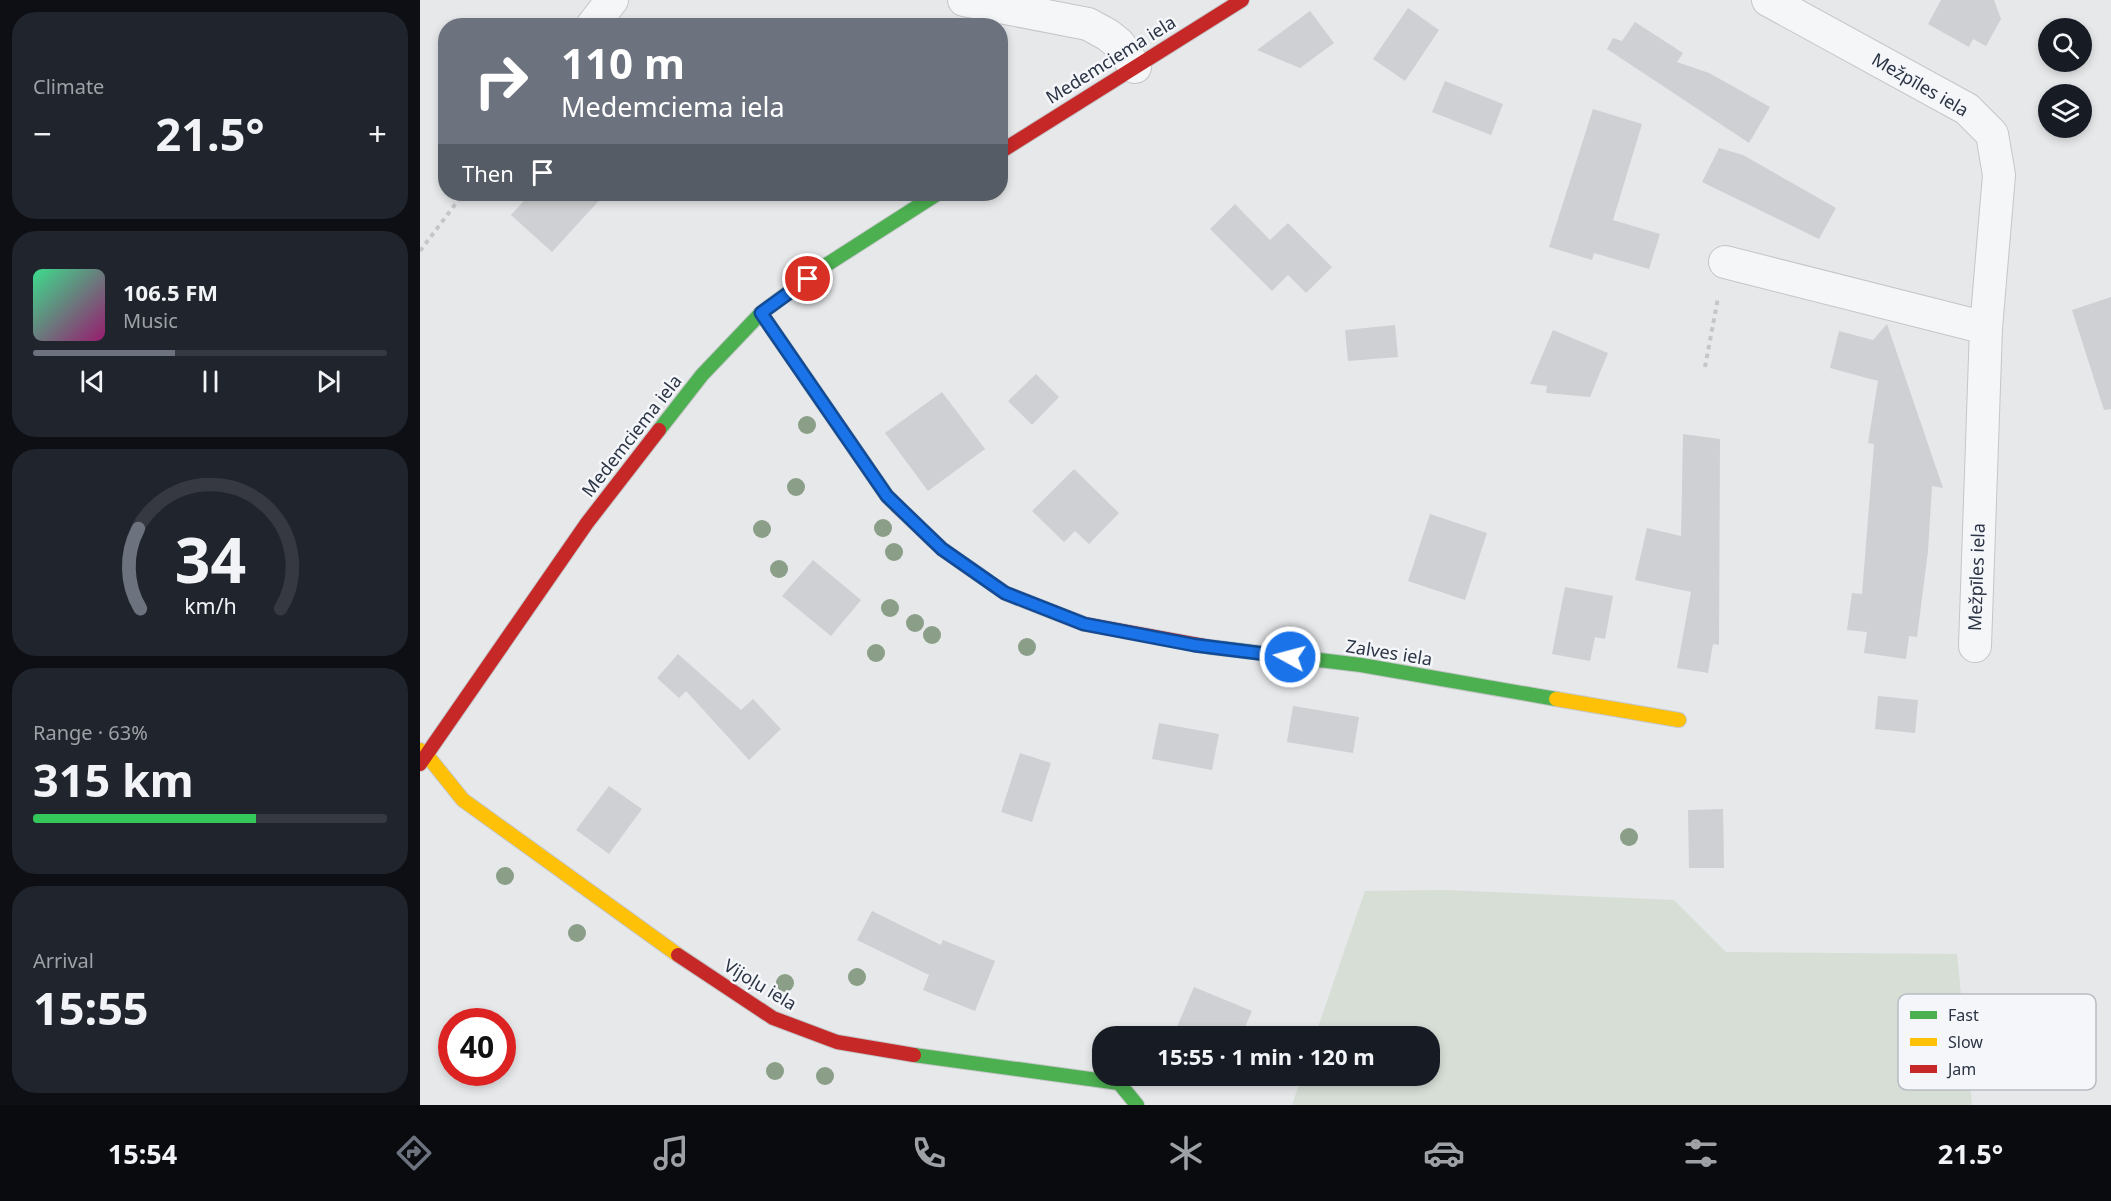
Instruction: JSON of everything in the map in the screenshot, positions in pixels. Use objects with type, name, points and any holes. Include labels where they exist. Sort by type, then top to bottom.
[{"type":"street","points":[[598,18],[612,0]]},
{"type":"street","points":[[964,0],[1088,24],[1119,44],[1135,67]]},
{"type":"street","name":"Medemciema iela","points":[[1008,147],[1242,0]]},
{"type":"street","name":"Mežpīles iela","points":[[1768,0],[1967,109],[1992,134],[1999,175],[1986,328],[1975,646]]},
{"type":"street","name":"Medemciema iela","points":[[422,756],[587,523],[702,375],[761,313],[823,267],[926,201]]},
{"type":"street","points":[[1725,262],[1986,328]]},
{"type":"street","name":"Zalves iela","points":[[761,313],[887,496],[942,549],[1005,593],[1084,624],[1194,645],[1361,665],[1679,720]]},
{"type":"street","name":"Vijoļu iela","points":[[422,756],[463,800],[670,950],[773,1018],[837,1041],[909,1054],[1119,1083],[1137,1105]]},
{"type":"path","points":[[420,251],[458,201]]},
{"type":"path","points":[[1705,367],[1725,262]]},
{"type":"shaded area","points":[[1445,890],[1674,900],[1726,952],[1957,954],[1961,994],[1898,994],[1898,1090],[1971,1090],[1972,1105],[1292,1105],[1299,1086],[1440,1086],[1440,1026],[1318,1026],[1365,891]]},
{"type":"building","points":[[1941,0],[1994,0],[2001,19],[1986,46],[1973,39],[1969,47],[1928,24]]},
{"type":"building","points":[[1408,8],[1439,30],[1405,81],[1373,59]]},
{"type":"building","points":[[1310,11],[1334,43],[1300,68],[1257,50]]},
{"type":"building","points":[[1635,22],[1683,53],[1677,62],[1709,73],[1770,107],[1749,143],[1607,49],[1613,38],[1622,41]]},
{"type":"building","points":[[1445,81],[1503,104],[1491,135],[1432,112]]},
{"type":"building","points":[[1593,109],[1642,124],[1613,220],[1660,234],[1649,269],[1594,253],[1592,260],[1549,247]]},
{"type":"building","points":[[1719,148],[1743,155],[1836,208],[1819,239],[1702,182]]},
{"type":"building","points":[[524,201],[599,201],[552,252],[511,215]]},
{"type":"building","points":[[1235,204],[1270,240],[1288,223],[1332,267],[1306,293],[1288,275],[1272,291],[1210,229]]},
{"type":"building","points":[[2111,297],[2111,409],[2104,410],[2072,310]]},
{"type":"building","points":[[1887,324],[1943,488],[1932,486],[1928,551],[1917,637],[1909,636],[1906,659],[1864,653],[1867,632],[1847,630],[1852,593],[1862,594],[1874,444],[1868,443],[1878,381],[1830,368],[1839,331],[1873,340]]},
{"type":"building","points":[[1395,325],[1398,357],[1348,361],[1345,330]]},
{"type":"building","points":[[1553,330],[1608,353],[1590,397],[1546,393],[1547,386],[1530,384]]},
{"type":"building","points":[[1036,374],[1059,397],[1032,425],[1008,401]]},
{"type":"building","points":[[942,392],[985,449],[928,491],[885,433]]},
{"type":"building","points":[[1683,434],[1720,439],[1719,645],[1713,644],[1708,673],[1677,668],[1691,592],[1635,580],[1647,528],[1681,536]]},
{"type":"building","points":[[1074,469],[1119,513],[1089,544],[1075,531],[1064,542],[1032,511]]},
{"type":"building","points":[[1430,514],[1487,533],[1465,600],[1408,581]]},
{"type":"building","points":[[813,560],[861,600],[831,636],[782,596]]},
{"type":"building","points":[[1565,587],[1613,596],[1605,639],[1595,637],[1590,661],[1552,654]]},
{"type":"building","points":[[678,654],[741,710],[753,699],[781,729],[749,760],[686,691],[679,698],[657,678]]},
{"type":"building","points":[[1878,696],[1918,700],[1915,733],[1875,729]]},
{"type":"building","points":[[1293,706],[1359,717],[1353,753],[1287,742]]},
{"type":"building","points":[[1159,723],[1219,734],[1212,770],[1152,759]]},
{"type":"building","points":[[1020,753],[1051,763],[1032,822],[1001,812]]},
{"type":"building","points":[[609,786],[642,809],[609,854],[576,830]]},
{"type":"building","points":[[1723,809],[1724,868],[1689,868],[1688,810]]},
{"type":"building","points":[[872,911],[941,945],[943,940],[995,961],[975,1011],[923,990],[929,975],[857,940]]},
{"type":"building","points":[[1194,987],[1252,1011],[1245,1026],[1177,1026]]},
{"type":"traffic: fast","points":[[659,430],[702,375],[761,313],[823,267],[926,201]]},
{"type":"traffic: fast","points":[[1210,647],[1361,665],[1556,699]]},
{"type":"traffic: fast","points":[[914,1055],[1119,1083],[1137,1105]]},
{"type":"traffic: slow","points":[[761,313],[887,496],[897,506]]},
{"type":"traffic: slow","points":[[1556,699],[1679,720]]},
{"type":"traffic: slow","points":[[420,750],[426,754],[463,800],[678,955]]},
{"type":"traffic: jam","points":[[1008,147],[1242,0]]},
{"type":"traffic: jam","points":[[420,764],[587,523],[659,430]]},
{"type":"traffic: jam","points":[[897,506],[942,549],[1005,593],[1084,624],[1210,647]]},
{"type":"traffic: jam","points":[[678,955],[773,1018],[837,1042],[914,1055]]},
{"type":"route","points":[[808,279],[761,313],[887,496],[942,549],[1005,593],[1084,624],[1194,645],[1290,657]]}]
